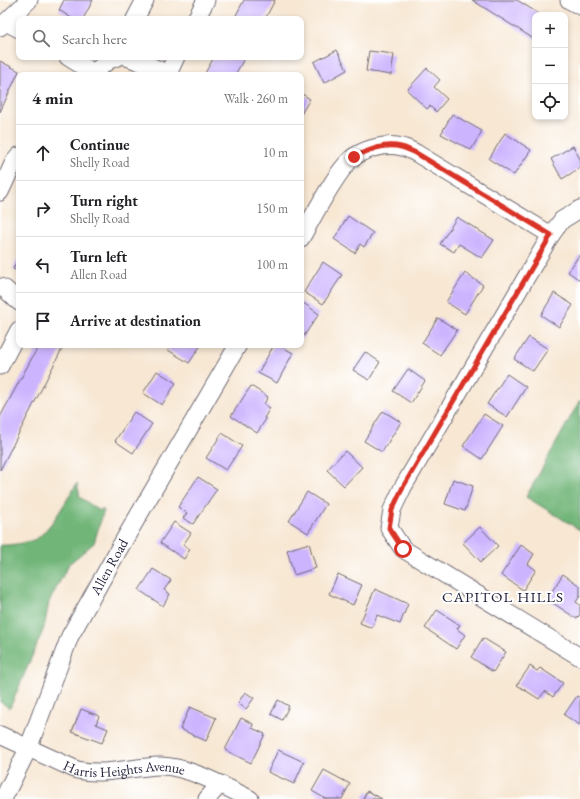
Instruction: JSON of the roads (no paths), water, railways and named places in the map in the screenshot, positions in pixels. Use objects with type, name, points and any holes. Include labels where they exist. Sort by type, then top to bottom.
[{"type":"street","points":[[16,16],[29,0]]},
{"type":"street","points":[[137,16],[145,0]]},
{"type":"street","points":[[198,16],[206,0]]},
{"type":"street","points":[[569,0],[580,6]]},
{"type":"street","points":[[8,26],[16,16]]},
{"type":"street","points":[[73,60],[91,72]]},
{"type":"street","points":[[96,72],[109,60]]},
{"type":"street","points":[[135,60],[164,72]]},
{"type":"street","points":[[169,72],[175,60]]},
{"type":"street","points":[[304,233],[341,172],[354,157],[370,149],[387,146],[402,147],[416,153],[551,235]]},
{"type":"street","points":[[0,192],[16,160]]},
{"type":"street","points":[[580,208],[562,220],[551,235],[403,487],[392,510],[389,528],[403,549],[580,657]]},
{"type":"street","points":[[0,287],[16,299]]},
{"type":"street","points":[[0,366],[16,336]]},
{"type":"street","name":"Allen Road","points":[[3,799],[28,749],[70,636],[236,348]]},
{"type":"street","name":"Harris Heights Avenue","points":[[0,735],[77,770],[90,773],[161,766],[183,770],[220,784],[250,799]]},
{"type":"street","points":[[207,799],[220,784]]},
{"type":"district","name":"CAPITOL HILLS","points":[[503,597]]}]
